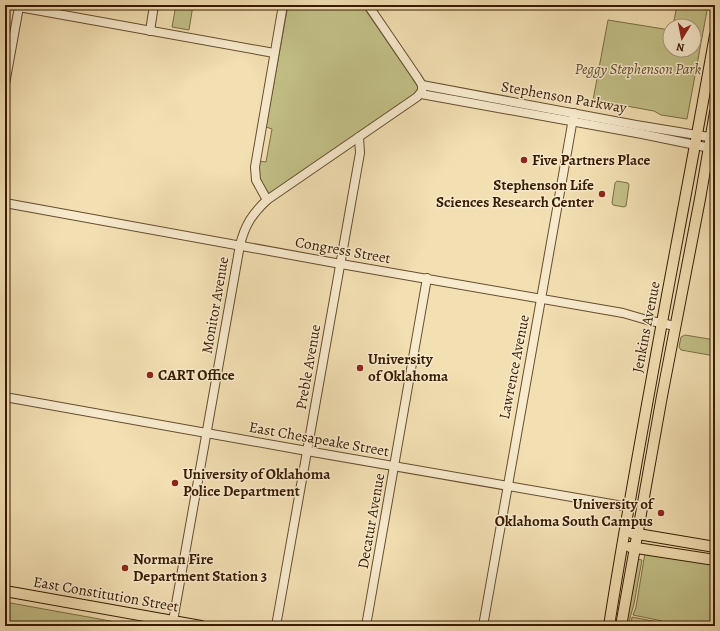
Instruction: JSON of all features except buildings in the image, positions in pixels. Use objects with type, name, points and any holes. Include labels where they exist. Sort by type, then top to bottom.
[{"type":"main road","name":"Jenkins Avenue","points":[[609,626],[640,440],[715,34]]},
{"type":"main road","name":"Jenkins Avenue","points":[[621,626],[675,326],[712,148],[715,112]]},
{"type":"main road","points":[[649,393],[662,396]]},
{"type":"main road","points":[[640,440],[653,442]]},
{"type":"main road","points":[[624,532],[715,547]]},
{"type":"main road","points":[[622,545],[715,560]]},
{"type":"main road","name":"East Constitution Street","points":[[5,591],[201,626]]},
{"type":"street","points":[[150,31],[154,5]]},
{"type":"street","points":[[283,5],[255,167],[256,180],[267,200],[421,94],[423,88],[417,76],[368,5]]},
{"type":"street","points":[[5,84],[19,7],[274,53]]},
{"type":"street","name":"Stephenson Parkway","points":[[422,85],[574,113],[696,140]]},
{"type":"street","name":"Stephenson Parkway","points":[[421,94],[642,134],[696,140],[713,137]]},
{"type":"street","name":"Lawrence Avenue","points":[[482,626],[574,113]]},
{"type":"street","name":"Preble Avenue","points":[[276,626],[360,153],[359,137]]},
{"type":"street","points":[[696,140],[712,148]]},
{"type":"street","name":"Monitor Avenue","points":[[173,621],[240,245],[247,224],[257,210],[267,200]]},
{"type":"street","name":"Congress Street","points":[[5,203],[341,264],[624,313],[662,324],[675,326]]},
{"type":"street","name":"Decatur Avenue","points":[[366,626],[427,278]]},
{"type":"street","name":"East Chesapeake Street","points":[[5,397],[629,507]]},
{"type":"green space","points":[[176,5],[193,5],[189,30],[172,27]]},
{"type":"green space","points":[[288,5],[362,5],[419,88],[416,94],[269,194],[262,188],[258,161],[266,162],[272,129],[266,127]]},
{"type":"green space","name":"Peggy Stephenson Park","points":[[677,5],[708,5],[702,38],[702,18],[675,18]]},
{"type":"green space","name":"Peggy Stephenson Park","points":[[608,20],[662,29],[662,58],[698,58],[687,119],[661,115],[654,111],[593,100]]},
{"type":"green space","points":[[617,181],[628,183],[629,185],[626,206],[624,207],[613,205],[612,203],[615,183]]},
{"type":"green space","points":[[685,335],[715,340],[715,356],[681,350],[679,347],[681,337]]},
{"type":"green space","points":[[645,553],[715,564],[715,626],[668,626],[661,625],[662,621],[633,615],[636,607]]},
{"type":"green space","points":[[637,559],[642,560],[629,626],[625,626]]},
{"type":"green space","points":[[5,602],[138,626],[5,626]]},
{"type":"green space","points":[[632,617],[658,622],[655,626],[631,626]]},
{"type":"place","name":"Five Partners Place","points":[[524,160]]},
{"type":"place","name":"Stephenson Life Sciences Research Center","points":[[602,194]]},
{"type":"place","name":"University of Oklahoma","points":[[360,368]]},
{"type":"place","name":"CART Office","points":[[150,375]]},
{"type":"place","name":"University of Oklahoma Police Department","points":[[175,483]]},
{"type":"place","name":"University of Oklahoma South Campus","points":[[661,513]]},
{"type":"place","name":"Norman Fire Department Station 3","points":[[125,568]]}]
